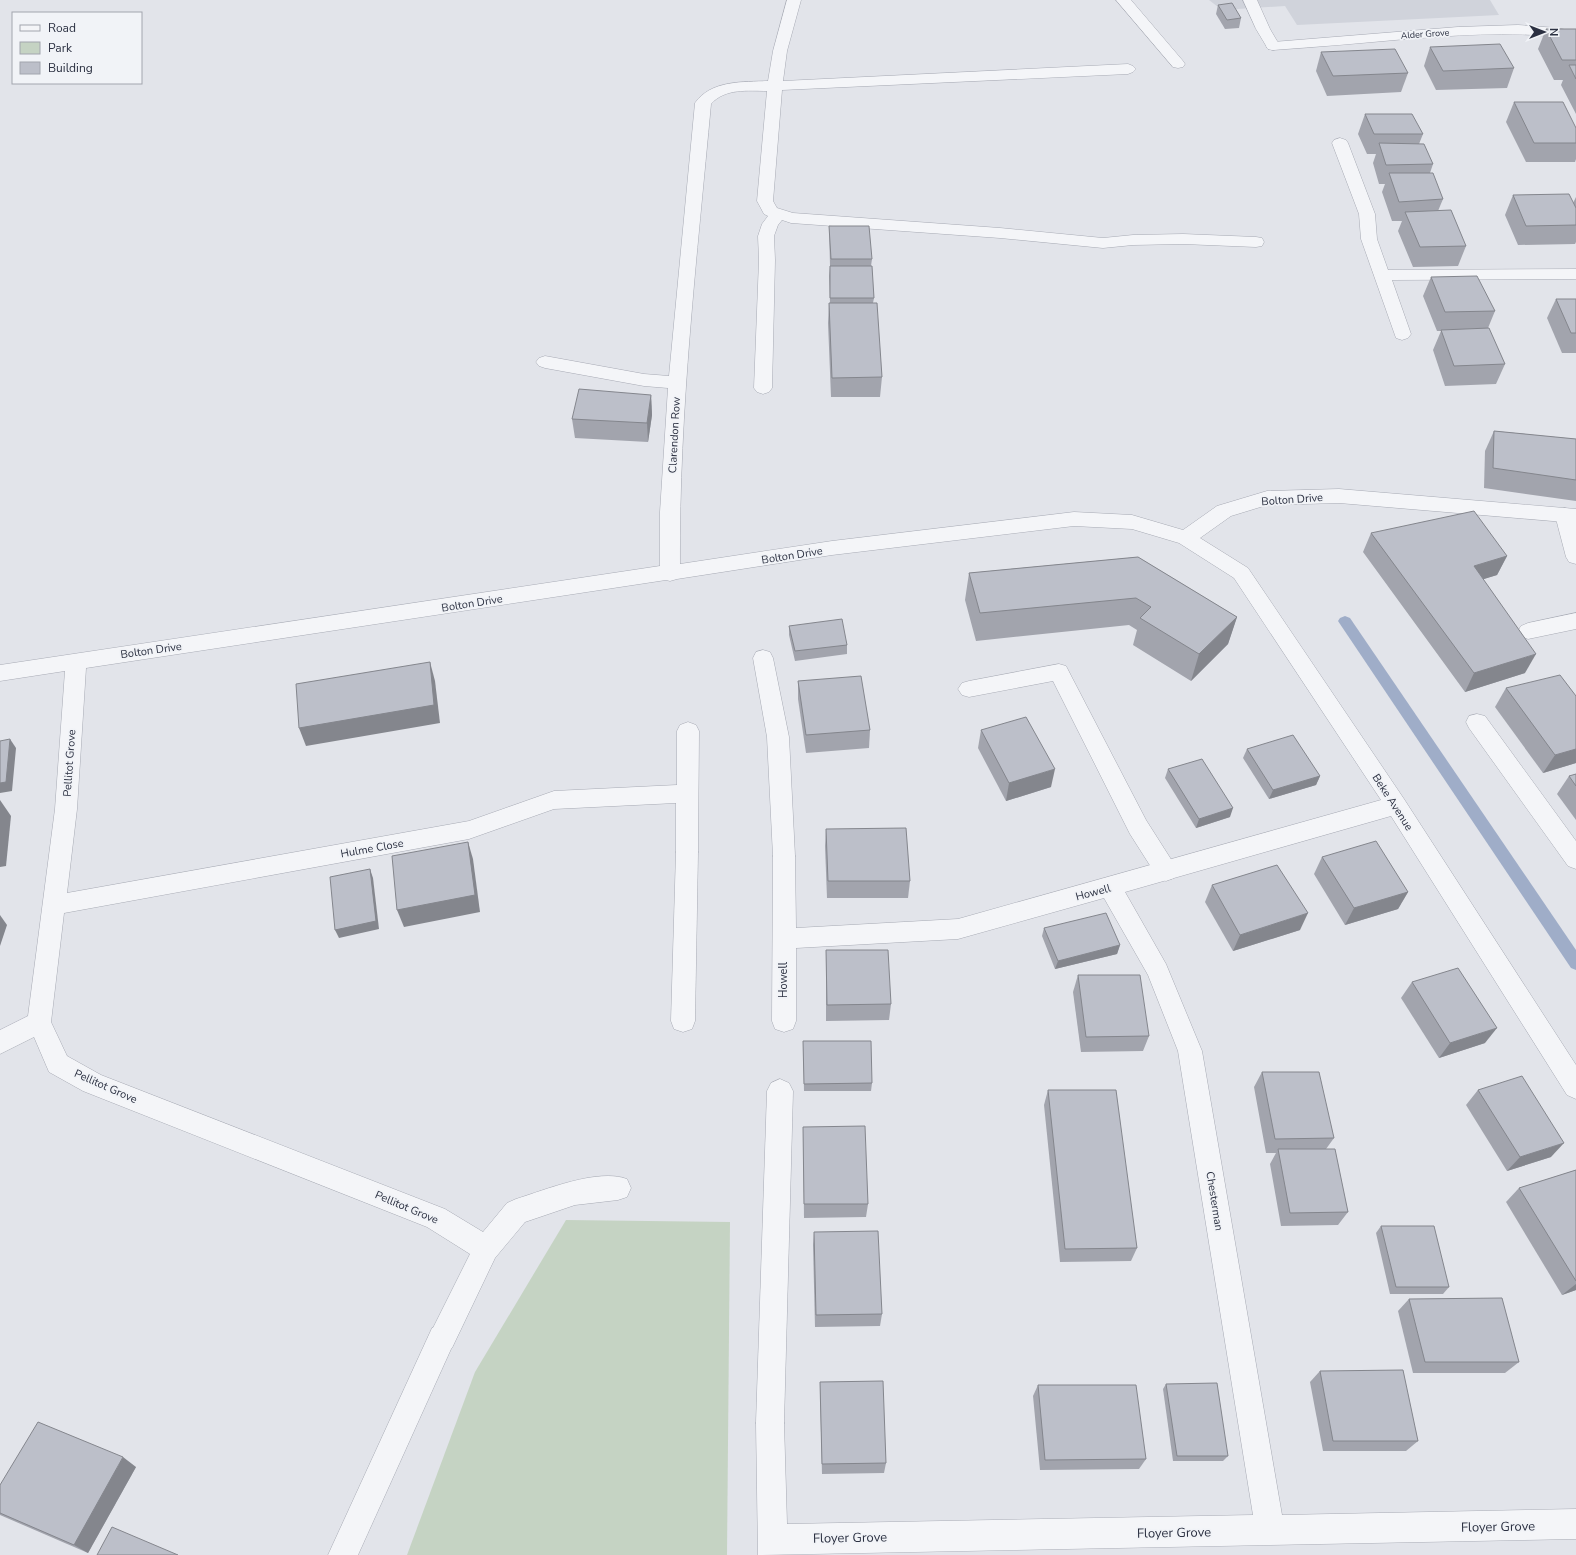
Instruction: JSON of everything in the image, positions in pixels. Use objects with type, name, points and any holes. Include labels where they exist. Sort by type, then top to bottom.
[{"type":"street","points":[[794,0],[780,51],[775,85],[765,201],[770,211],[791,218],[1000,233],[1104,243],[1133,240],[1176,239],[1256,242]]},
{"type":"street","points":[[1123,0],[1178,64]]},
{"type":"street","name":"Alder Grove","points":[[1250,0],[1263,29],[1273,46],[1442,33],[1519,29],[1552,31],[1576,36]]},
{"type":"street","points":[[677,383],[703,103],[717,91],[732,88],[775,85],[1128,69]]},
{"type":"street","points":[[1340,143],[1366,214],[1369,239],[1402,334]]},
{"type":"street","points":[[763,388],[767,260],[766,236],[770,224],[778,214]]},
{"type":"street","points":[[1381,275],[1576,274]]},
{"type":"street","name":"Clarendon Row","points":[[545,362],[644,380],[677,383],[670,512],[670,574]]},
{"type":"street","name":"Bolton Drive","points":[[0,673],[670,574],[832,548],[1000,527],[1074,519],[1132,522],[1186,538],[1224,511],[1267,498],[1339,496],[1570,516]]},
{"type":"street","points":[[1570,516],[1576,557]]},
{"type":"street","name":"Beke Avenue","points":[[1186,538],[1241,573],[1396,805],[1576,1087]]},
{"type":"street","points":[[1528,631],[1576,621]]},
{"type":"street","name":"Howell","points":[[763,658],[778,737],[784,856],[784,1021]]},
{"type":"street","name":"Pellitot Grove","points":[[76,661],[66,809],[39,1022],[58,1064],[92,1083],[436,1218],[486,1249]]},
{"type":"street","points":[[969,689],[1059,672],[1138,827],[1166,871]]},
{"type":"street","points":[[1477,722],[1576,859]]},
{"type":"street","points":[[683,1021],[688,731]]},
{"type":"street","name":"Hulme Close","points":[[54,905],[469,830],[554,800],[687,792]]},
{"type":"street","name":"Howell","points":[[783,939],[958,929],[1396,805]]},
{"type":"street","name":"Chesterman","points":[[1110,887],[1158,971],[1190,1051],[1270,1530]]},
{"type":"street","points":[[0,1043],[39,1022]]},
{"type":"street","name":"Floyer Grove","points":[[780,1091],[770,1423],[773,1547],[1270,1530],[1576,1524]]},
{"type":"street","points":[[343,1555],[442,1338],[486,1249],[516,1212],[575,1192],[618,1188]]},
{"type":"shaded area","points":[[1209,0],[1490,0],[1499,15],[1297,25],[1285,6],[1222,10]]},
{"type":"green space","points":[[566,1220],[730,1222],[727,1555],[407,1555],[475,1372]]},
{"type":"building","points":[[1232,3],[1241,18],[1227,20],[1218,5]]},
{"type":"building","points":[[1546,29],[1576,29],[1576,60],[1562,60]]},
{"type":"building","points":[[1500,44],[1514,68],[1443,71],[1430,47]]},
{"type":"building","points":[[1395,49],[1408,73],[1333,76],[1321,52]]},
{"type":"building","points":[[1569,65],[1576,65],[1576,79]]},
{"type":"building","points":[[1514,102],[1563,102],[1576,128],[1576,143],[1534,143]]},
{"type":"building","points":[[1365,114],[1412,114],[1423,134],[1374,134]]},
{"type":"building","points":[[1379,143],[1424,144],[1433,164],[1386,165]]},
{"type":"building","points":[[1389,173],[1433,173],[1443,199],[1399,202]]},
{"type":"building","points":[[1569,194],[1576,208],[1576,225],[1526,226],[1513,195]]},
{"type":"building","points":[[1451,210],[1466,246],[1420,247],[1405,212]]},
{"type":"building","points":[[829,226],[869,226],[872,259],[831,259]]},
{"type":"building","points":[[830,266],[872,266],[874,298],[830,298]]},
{"type":"building","points":[[1477,276],[1495,311],[1445,312],[1431,277]]},
{"type":"building","points":[[1556,299],[1576,299],[1576,333],[1571,333]]},
{"type":"building","points":[[829,303],[877,303],[882,377],[832,378]]},
{"type":"building","points":[[1489,328],[1505,364],[1454,366],[1441,330]]},
{"type":"building","points":[[579,389],[651,395],[647,423],[572,419]]},
{"type":"building","points":[[1494,431],[1576,439],[1576,480],[1493,468]]},
{"type":"building","points":[[1474,511],[1507,556],[1474,566],[1536,654],[1474,673],[1371,533]]},
{"type":"building","points":[[1138,557],[1237,617],[1199,654],[1140,618],[1151,607],[1136,598],[980,613],[969,573]]},
{"type":"building","points":[[842,619],[847,645],[795,651],[789,626]]},
{"type":"building","points":[[430,662],[434,705],[299,728],[296,684]]},
{"type":"building","points":[[1560,675],[1576,696],[1576,749],[1555,755],[1506,688]]},
{"type":"building","points":[[861,676],[870,730],[806,735],[798,681]]},
{"type":"building","points":[[1026,717],[1055,769],[1009,783],[981,730]]},
{"type":"building","points":[[1293,735],[1320,776],[1273,790],[1247,749]]},
{"type":"building","points":[[10,739],[6,782],[0,783],[0,741]]},
{"type":"building","points":[[1202,759],[1233,808],[1199,819],[1168,769]]},
{"type":"building","points":[[1576,774],[1576,786],[1569,776]]},
{"type":"building","points":[[906,828],[910,881],[828,881],[826,829]]},
{"type":"building","points":[[1376,841],[1408,892],[1354,908],[1322,857]]},
{"type":"building","points":[[468,842],[475,895],[397,910],[392,856]]},
{"type":"building","points":[[1277,865],[1308,913],[1240,935],[1212,885]]},
{"type":"building","points":[[370,869],[376,921],[335,930],[330,877]]},
{"type":"building","points":[[1106,913],[1120,945],[1058,961],[1044,928]]},
{"type":"building","points":[[826,950],[888,950],[891,1004],[827,1005]]},
{"type":"building","points":[[1458,968],[1497,1028],[1450,1043],[1412,982]]},
{"type":"building","points":[[1078,975],[1140,975],[1149,1036],[1086,1037]]},
{"type":"building","points":[[803,1041],[871,1041],[872,1083],[804,1084]]},
{"type":"building","points":[[1262,1072],[1319,1072],[1334,1138],[1275,1139]]},
{"type":"building","points":[[1522,1076],[1564,1143],[1520,1157],[1478,1090]]},
{"type":"building","points":[[1048,1090],[1116,1090],[1137,1248],[1065,1249]]},
{"type":"building","points":[[865,1126],[868,1204],[804,1204],[803,1127]]},
{"type":"building","points":[[1278,1149],[1335,1149],[1348,1212],[1290,1213]]},
{"type":"building","points":[[1576,1170],[1576,1281],[1519,1188]]},
{"type":"building","points":[[1381,1226],[1434,1226],[1449,1287],[1396,1287]]},
{"type":"building","points":[[878,1231],[882,1314],[816,1315],[814,1232]]},
{"type":"building","points":[[1502,1298],[1519,1362],[1425,1362],[1409,1299]]},
{"type":"building","points":[[1403,1370],[1418,1441],[1333,1441],[1320,1371]]},
{"type":"building","points":[[883,1381],[886,1463],[822,1464],[820,1382]]},
{"type":"building","points":[[1217,1383],[1228,1456],[1177,1456],[1166,1384]]},
{"type":"building","points":[[1038,1385],[1136,1385],[1146,1459],[1045,1460]]},
{"type":"building","points":[[38,1422],[123,1457],[74,1545],[0,1513],[0,1485]]},
{"type":"building","points":[[112,1527],[178,1555],[97,1555]]},
{"type":"waterway","points":[[1345,621],[1576,963]]}]
